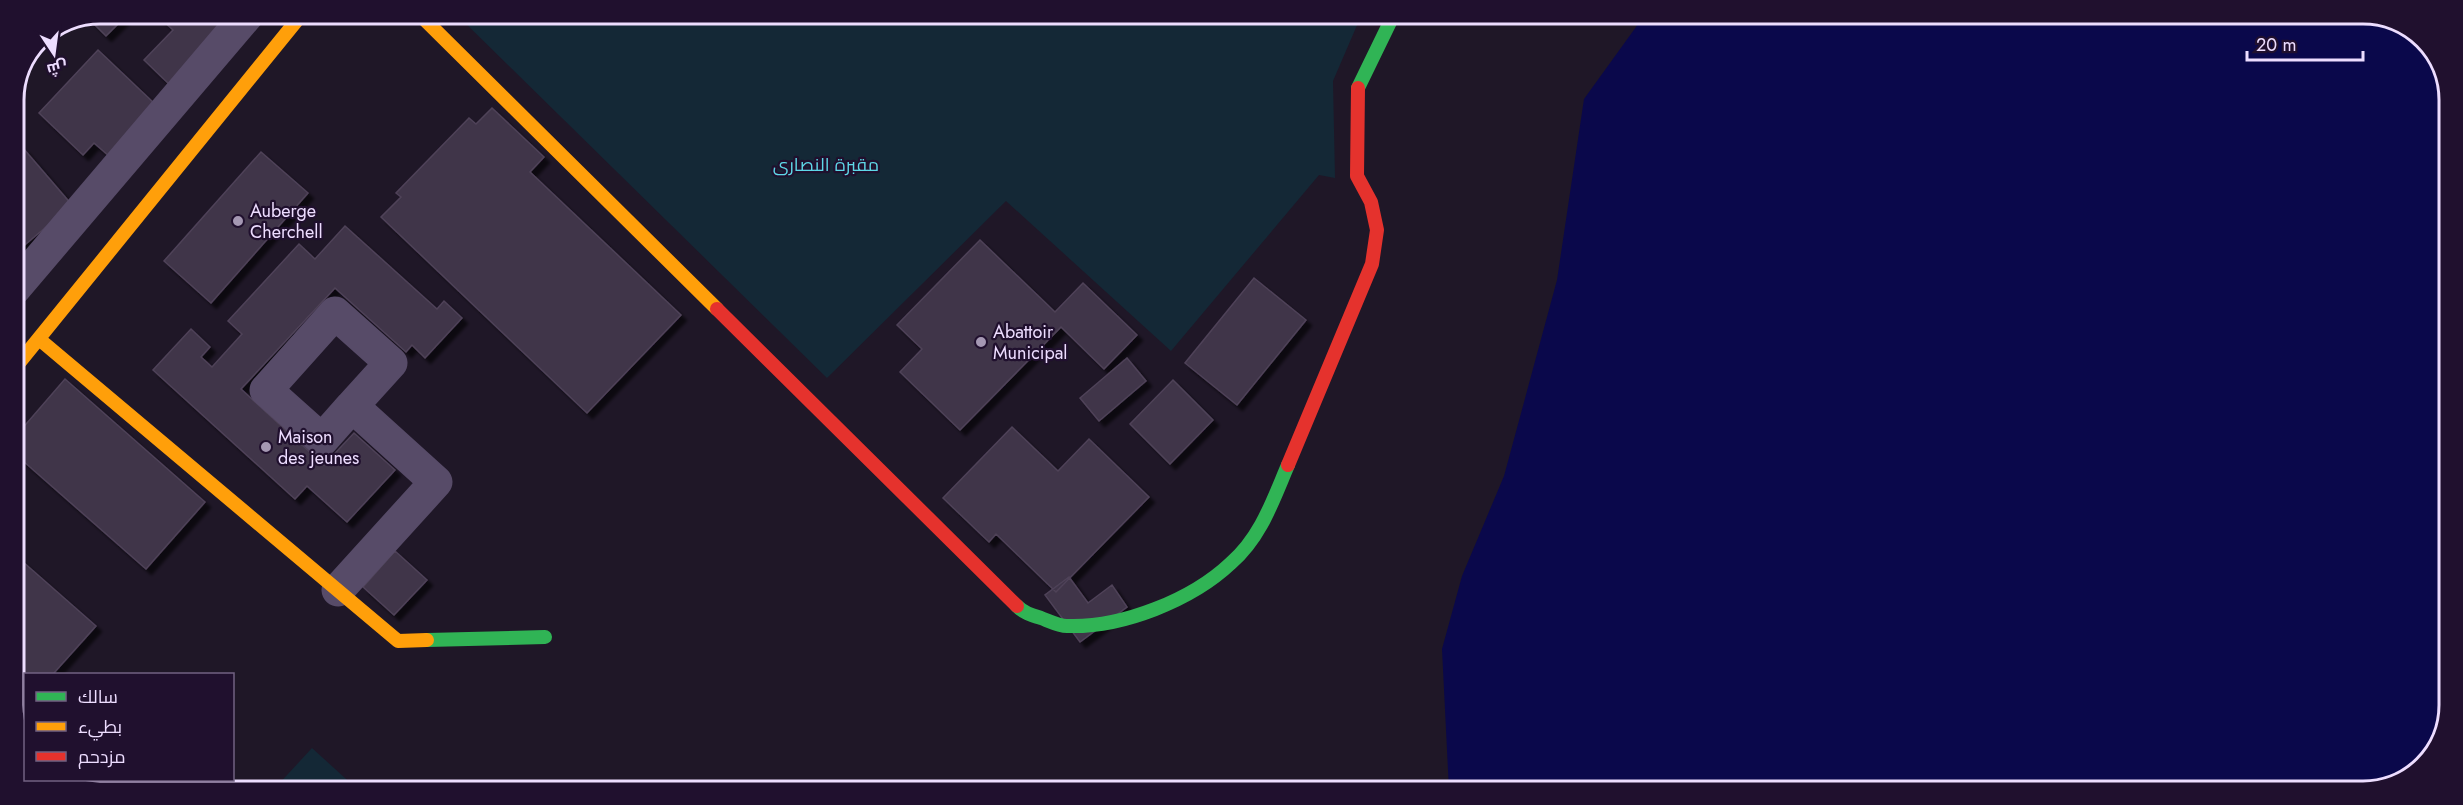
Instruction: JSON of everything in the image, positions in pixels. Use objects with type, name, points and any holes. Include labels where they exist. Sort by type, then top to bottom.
[{"type":"street","points":[[24,277],[240,24]]},
{"type":"street","points":[[24,357],[294,24]]},
{"type":"street","points":[[429,24],[1023,612],[1065,626],[1099,624],[1165,605],[1203,585],[1232,563],[1260,530],[1372,264],[1377,230],[1371,202],[1357,176],[1358,89],[1388,24]]},
{"type":"street","points":[[39,339],[398,641],[545,638]]},
{"type":"street","points":[[338,590],[436,482],[352,406]]},
{"type":"green space","name":"مقبرة النصارى","points":[[466,24],[1358,24],[1333,81],[1335,178],[1319,175],[1171,351],[1006,201],[827,378]]},
{"type":"green space","points":[[312,748],[348,781],[282,781]]},
{"type":"shaded area","points":[[1638,24],[2363,24],[2383,27],[2401,34],[2420,50],[2433,71],[2439,95],[2439,705],[2431,739],[2420,755],[2401,771],[2388,777],[2363,781],[1449,781],[1442,649],[1462,576],[1504,476],[1557,280],[1584,99]]},
{"type":"building","points":[[94,24],[118,24],[106,36]]},
{"type":"building","points":[[167,24],[218,24],[224,30],[170,85],[144,60],[173,30]]},
{"type":"building","points":[[98,50],[157,106],[109,156],[94,143],[83,155],[39,113]]},
{"type":"building","points":[[492,108],[544,157],[530,172],[681,315],[587,413],[381,217],[401,197],[396,193],[469,118],[476,124]]},
{"type":"building","points":[[24,149],[72,205],[24,246]]},
{"type":"building","points":[[261,152],[308,193],[211,303],[164,261]]},
{"type":"building","points":[[345,226],[437,309],[444,301],[462,318],[425,358],[412,345],[406,352],[335,288],[241,389],[324,465],[354,433],[395,470],[347,522],[307,486],[295,499],[153,370],[191,329],[210,347],[201,357],[212,367],[242,334],[228,321],[299,244],[315,259]]},
{"type":"building","name":"Abattoir Municipal","points":[[980,240],[1055,312],[1083,283],[1137,335],[1104,369],[1061,327],[960,430],[900,372],[922,349],[897,325]]},
{"type":"building","points":[[1254,278],[1306,320],[1237,405],[1185,363]]},
{"type":"building","points":[[1127,358],[1146,381],[1099,421],[1080,398]]},
{"type":"building","points":[[65,379],[205,502],[146,569],[24,462],[24,426]]},
{"type":"building","points":[[1173,380],[1213,420],[1170,464],[1130,424]]},
{"type":"building","points":[[1012,427],[1058,471],[1089,439],[1149,497],[1056,592],[996,534],[989,542],[943,498]]},
{"type":"building","points":[[395,551],[427,580],[394,615],[363,587]]},
{"type":"building","points":[[24,563],[96,626],[54,673],[24,673]]},
{"type":"building","points":[[1069,577],[1088,603],[1112,585],[1127,607],[1080,642],[1045,595]]},
{"type":"traffic: fast","points":[[1358,88],[1389,24]]},
{"type":"traffic: fast","points":[[1017,606],[1028,614],[1067,626],[1088,625],[1133,617],[1176,600],[1215,576],[1241,553],[1265,517],[1288,465]]},
{"type":"traffic: fast","points":[[427,640],[545,637]]},
{"type":"traffic: slow","points":[[24,357],[294,24]]},
{"type":"traffic: slow","points":[[429,24],[717,309]]},
{"type":"traffic: slow","points":[[39,339],[398,641],[427,640]]},
{"type":"traffic: jam","points":[[1288,465],[1372,264],[1377,230],[1371,202],[1357,176],[1358,88]]},
{"type":"traffic: jam","points":[[717,309],[1017,606]]},
{"type":"place","name":"Auberge Cherchell","points":[[238,221]]},
{"type":"place","name":"Abattoir Municipal","points":[[981,342]]},
{"type":"place","name":"Maison des jeunes","points":[[266,447]]}]
